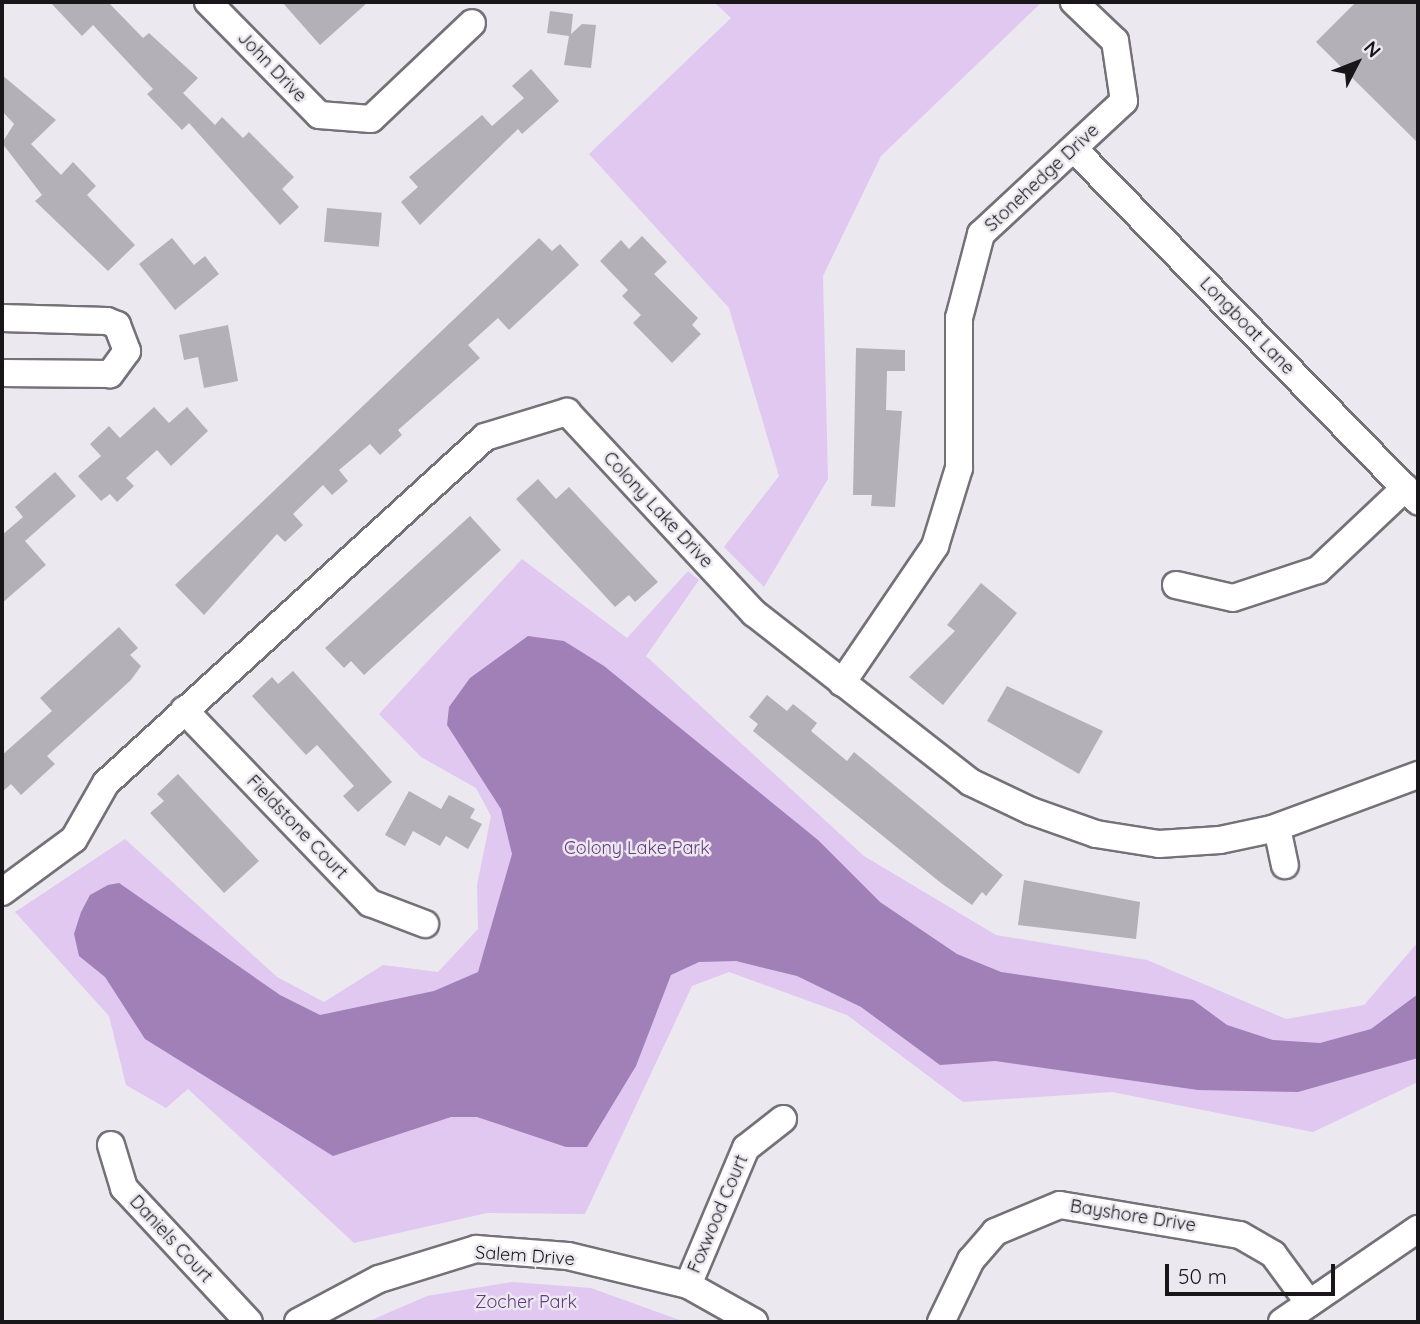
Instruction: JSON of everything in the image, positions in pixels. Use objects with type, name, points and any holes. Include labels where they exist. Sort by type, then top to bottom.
[{"type":"street","name":"John Drive","points":[[208,2],[319,115],[371,119],[472,23]]},
{"type":"street","name":"Stonehedge Drive","points":[[842,683],[936,546],[959,468],[959,318],[981,234],[1075,150],[1124,101],[1115,41],[1074,2]]},
{"type":"street","name":"Longboat Lane","points":[[1075,150],[1411,494]]},
{"type":"street","points":[[2,317],[107,321],[117,325],[127,351],[110,374],[2,373]]},
{"type":"street","name":"Colony Lake Drive","points":[[2,892],[74,839],[106,783],[485,437],[566,412],[754,613],[970,782],[1096,834],[1159,844],[1277,828],[1418,775]]},
{"type":"street","points":[[1176,586],[1233,597],[1318,570],[1411,494]]},
{"type":"street","name":"Fieldstone Court","points":[[184,710],[370,903],[425,924]]},
{"type":"street","points":[[1277,828],[1286,865]]},
{"type":"street","name":"Foxwood Court","points":[[688,1285],[746,1148],[783,1119]]},
{"type":"street","name":"Daniels Court","points":[[111,1145],[124,1188],[249,1322]]},
{"type":"street","name":"Bayshore Drive","points":[[941,1322],[971,1260],[995,1232],[1060,1205],[1240,1235],[1273,1254],[1309,1303]]},
{"type":"street","points":[[1282,1322],[1418,1229]]},
{"type":"street","name":"Salem Drive","points":[[298,1322],[379,1279],[476,1249],[568,1256],[688,1285],[754,1322]]},
{"type":"green space","points":[[714,2],[1042,2],[881,156],[823,276],[828,479],[764,587],[724,547],[779,476],[729,308],[589,154],[731,18]]},
{"type":"green space","name":"Colony Lake Park","points":[[522,559],[627,638],[688,571],[699,580],[646,656],[864,856],[996,935],[1147,960],[1286,1019],[1364,1005],[1418,942],[1418,1082],[1313,1132],[1112,1092],[963,1102],[847,1015],[729,972],[692,986],[585,1214],[487,1213],[354,1243],[188,1089],[166,1108],[126,1085],[109,1016],[15,912],[125,839],[277,977],[324,1002],[383,965],[438,972],[478,929],[477,885],[491,816],[476,788],[421,757],[379,714]]},
{"type":"green space","name":"Zocher Park","points":[[512,1282],[591,1288],[685,1322],[367,1322],[427,1296]]},
{"type":"shaded area","name":"Colony Lake Park","points":[[528,636],[564,641],[604,666],[818,840],[880,902],[957,954],[1001,972],[1193,1000],[1227,1025],[1273,1040],[1320,1043],[1371,1029],[1418,994],[1418,1058],[1298,1092],[1198,1090],[995,1061],[940,1065],[861,1007],[797,976],[736,961],[699,962],[671,975],[636,1066],[587,1147],[566,1147],[477,1117],[451,1117],[333,1156],[145,1039],[105,977],[79,956],[74,934],[81,912],[90,895],[108,885],[119,883],[280,995],[320,1015],[434,991],[478,972],[512,854],[501,809],[447,725],[449,707],[470,678]]},
{"type":"building","points":[[50,2],[108,2],[143,38],[149,33],[198,78],[183,93],[215,125],[222,117],[243,138],[249,132],[294,177],[282,189],[299,207],[280,225],[189,123],[182,130],[147,94],[153,89],[93,25],[82,36]]},
{"type":"building","points":[[282,2],[368,2],[320,45]]},
{"type":"building","points":[[1356,2],[1418,2],[1418,143],[1316,42]]},
{"type":"building","points":[[550,11],[573,14],[571,34],[582,24],[596,25],[591,68],[564,65],[569,36],[547,33]]},
{"type":"building","points":[[531,69],[559,101],[522,134],[518,129],[420,225],[401,202],[418,187],[409,177],[482,115],[492,126],[524,98],[512,86]]},
{"type":"building","points":[[2,75],[56,120],[31,144],[61,175],[73,162],[96,186],[87,195],[135,245],[108,271],[35,201],[42,195],[2,143],[14,124],[2,111]]},
{"type":"building","points":[[327,208],[382,213],[379,247],[324,242]]},
{"type":"building","points":[[642,236],[667,262],[654,274],[698,318],[692,325],[701,334],[672,363],[633,323],[641,315],[622,296],[628,290],[600,261],[621,240],[629,249]]},
{"type":"building","points":[[172,238],[194,265],[205,256],[219,274],[175,310],[139,264]]},
{"type":"building","points":[[539,238],[552,251],[560,244],[579,265],[509,330],[498,318],[468,345],[480,358],[398,430],[402,435],[380,455],[370,444],[339,470],[348,481],[332,495],[323,485],[293,514],[303,525],[285,542],[277,534],[204,615],[175,585]]},
{"type":"building","points":[[228,325],[238,381],[204,388],[198,357],[184,360],[179,335]]},
{"type":"building","points":[[856,348],[905,350],[905,371],[887,371],[886,410],[902,411],[895,507],[871,506],[872,495],[853,495]]},
{"type":"building","points":[[154,407],[169,423],[187,407],[208,431],[171,466],[157,450],[126,478],[134,486],[117,502],[110,494],[101,501],[78,476],[101,456],[90,444],[109,426],[120,438]]},
{"type":"building","points":[[55,472],[76,496],[25,541],[46,565],[2,603],[2,535],[23,517],[15,507]]},
{"type":"building","points":[[538,479],[556,499],[569,487],[658,582],[635,602],[629,595],[615,607],[516,499]]},
{"type":"building","points":[[470,516],[501,550],[364,675],[351,661],[344,668],[325,648]]},
{"type":"building","points":[[981,583],[1017,613],[943,705],[909,677],[955,631],[947,625]]},
{"type":"building","points":[[119,627],[138,648],[130,655],[141,666],[131,680],[47,756],[55,764],[21,795],[11,784],[2,792],[2,755],[52,711],[40,698]]},
{"type":"building","points":[[293,671],[392,782],[358,812],[343,796],[354,786],[317,745],[306,755],[252,696],[272,677],[278,684]]},
{"type":"building","points":[[1007,686],[1103,731],[1079,774],[987,721]]},
{"type":"building","points":[[767,695],[787,711],[793,704],[817,723],[811,731],[847,761],[854,752],[1003,875],[986,896],[982,892],[972,905],[753,731],[758,724],[749,717]]},
{"type":"building","points":[[178,774],[259,861],[224,893],[150,813],[164,801],[157,794]]},
{"type":"building","points":[[409,791],[441,809],[449,795],[475,809],[470,818],[482,824],[468,849],[446,836],[440,846],[413,831],[405,846],[385,835]]},
{"type":"building","points":[[1024,880],[1140,902],[1136,939],[1018,925]]}]
